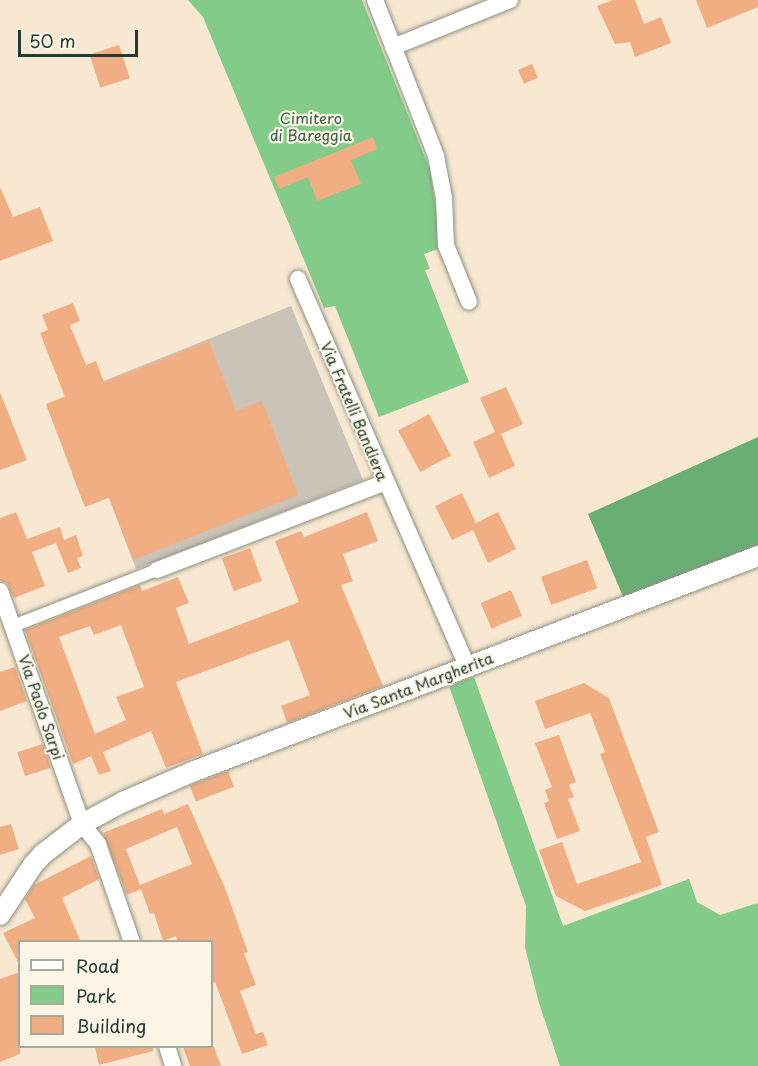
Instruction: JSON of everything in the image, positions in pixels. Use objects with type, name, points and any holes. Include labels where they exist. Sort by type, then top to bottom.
[{"type":"street","points":[[375,0],[436,156],[444,198],[446,245],[469,302]]},
{"type":"street","points":[[393,47],[510,0]]},
{"type":"street","name":"Via Fratelli Bandiera","points":[[298,279],[467,666]]},
{"type":"street","points":[[13,626],[386,482]]},
{"type":"street","name":"Via Santa Margherita","points":[[0,915],[33,865],[58,840],[123,801],[192,772],[758,556]]},
{"type":"street","name":"Via Paolo Sarpi","points":[[0,591],[82,824],[98,844],[131,940]]},
{"type":"street","points":[[167,1048],[173,1066]]},
{"type":"shaded area","points":[[291,306],[363,480],[136,569],[109,498],[85,507],[72,474],[100,462],[65,453],[46,404]]},
{"type":"green space","name":"Cimitero di Bareggia","points":[[188,0],[362,0],[430,170],[437,216],[438,249],[424,254],[430,269],[425,270],[469,382],[379,417],[335,306],[324,308],[203,17]]},
{"type":"green space","points":[[758,437],[758,545],[624,599],[588,514]]},
{"type":"green space","points":[[474,677],[563,926],[689,879],[697,902],[720,915],[758,903],[758,1066],[560,1066],[539,1003],[525,947],[526,906],[449,686]]},
{"type":"building","points":[[613,0],[635,0],[644,24],[661,17],[671,43],[635,57],[630,42],[615,44],[597,6]]},
{"type":"building","points":[[696,0],[758,0],[758,7],[707,28]]},
{"type":"building","points":[[119,45],[130,78],[100,88],[90,55]]},
{"type":"building","points":[[532,64],[538,78],[524,84],[518,70]]},
{"type":"building","points":[[373,137],[377,149],[351,160],[361,184],[317,201],[308,177],[279,189],[274,177]]},
{"type":"building","points":[[0,187],[13,217],[40,207],[53,241],[0,261]]},
{"type":"building","points":[[73,303],[80,321],[70,325],[86,365],[96,361],[104,382],[209,341],[236,411],[262,401],[298,495],[133,560],[109,497],[85,507],[46,404],[65,397],[40,333],[48,330],[42,315]]},
{"type":"building","points":[[506,387],[523,424],[501,434],[515,466],[489,478],[473,442],[495,432],[480,398]]},
{"type":"building","points":[[0,392],[27,460],[0,470]]},
{"type":"building","points":[[429,414],[451,455],[420,472],[398,430]]},
{"type":"building","points":[[462,493],[476,523],[498,512],[516,549],[488,563],[473,530],[452,540],[435,506]]},
{"type":"building","points":[[16,512],[27,539],[60,527],[64,540],[76,535],[83,556],[77,558],[81,568],[68,573],[56,543],[32,552],[45,586],[14,598],[7,583],[0,581],[0,518]]},
{"type":"building","points":[[367,512],[378,541],[343,554],[353,581],[341,585],[383,686],[287,723],[281,706],[310,695],[289,640],[176,682],[203,754],[166,768],[151,731],[103,752],[111,771],[99,775],[91,756],[73,764],[25,630],[140,585],[142,591],[178,577],[189,603],[176,608],[189,644],[299,602],[275,541],[301,531],[304,537]],"holes":[[[121,625],[144,687],[116,697],[126,720],[95,734],[59,637],[90,626],[94,635]]]},
{"type":"building","points":[[250,548],[262,581],[234,591],[222,558]]},
{"type":"building","points":[[587,560],[597,588],[551,605],[541,577]]},
{"type":"building","points":[[511,590],[522,616],[492,629],[481,603]]},
{"type":"building","points":[[15,667],[27,701],[0,711],[0,672]]},
{"type":"building","points":[[584,683],[609,698],[659,832],[646,837],[662,885],[585,911],[556,896],[539,850],[562,842],[577,884],[641,862],[600,754],[605,752],[590,713],[545,729],[535,701]]},
{"type":"building","points":[[559,735],[576,782],[569,785],[574,797],[568,799],[580,831],[557,839],[544,803],[549,801],[545,790],[552,787],[535,743]]},
{"type":"building","points":[[43,744],[51,768],[25,776],[17,752]]},
{"type":"building","points":[[228,771],[234,787],[196,802],[190,786]]},
{"type":"building","points":[[188,804],[225,888],[248,952],[244,953],[256,985],[240,991],[256,1034],[263,1032],[268,1045],[242,1054],[215,982],[213,983],[213,940],[177,940],[176,936],[163,940],[154,913],[150,914],[141,889],[127,895],[103,833],[162,809],[164,814]],"holes":[[[177,827],[192,864],[140,885],[126,849]]]},
{"type":"building","points":[[11,824],[19,849],[0,855],[0,827]]},
{"type":"building","points":[[91,856],[99,879],[62,898],[80,940],[18,940],[18,962],[3,933],[35,918],[25,899],[34,885]]},
{"type":"building","points":[[18,973],[18,1048],[20,1048],[20,1054],[0,1062],[0,979]]},
{"type":"building","points":[[214,1047],[221,1066],[190,1066],[183,1048]]},
{"type":"building","points":[[95,1048],[153,1048],[153,1051],[99,1065]]}]
